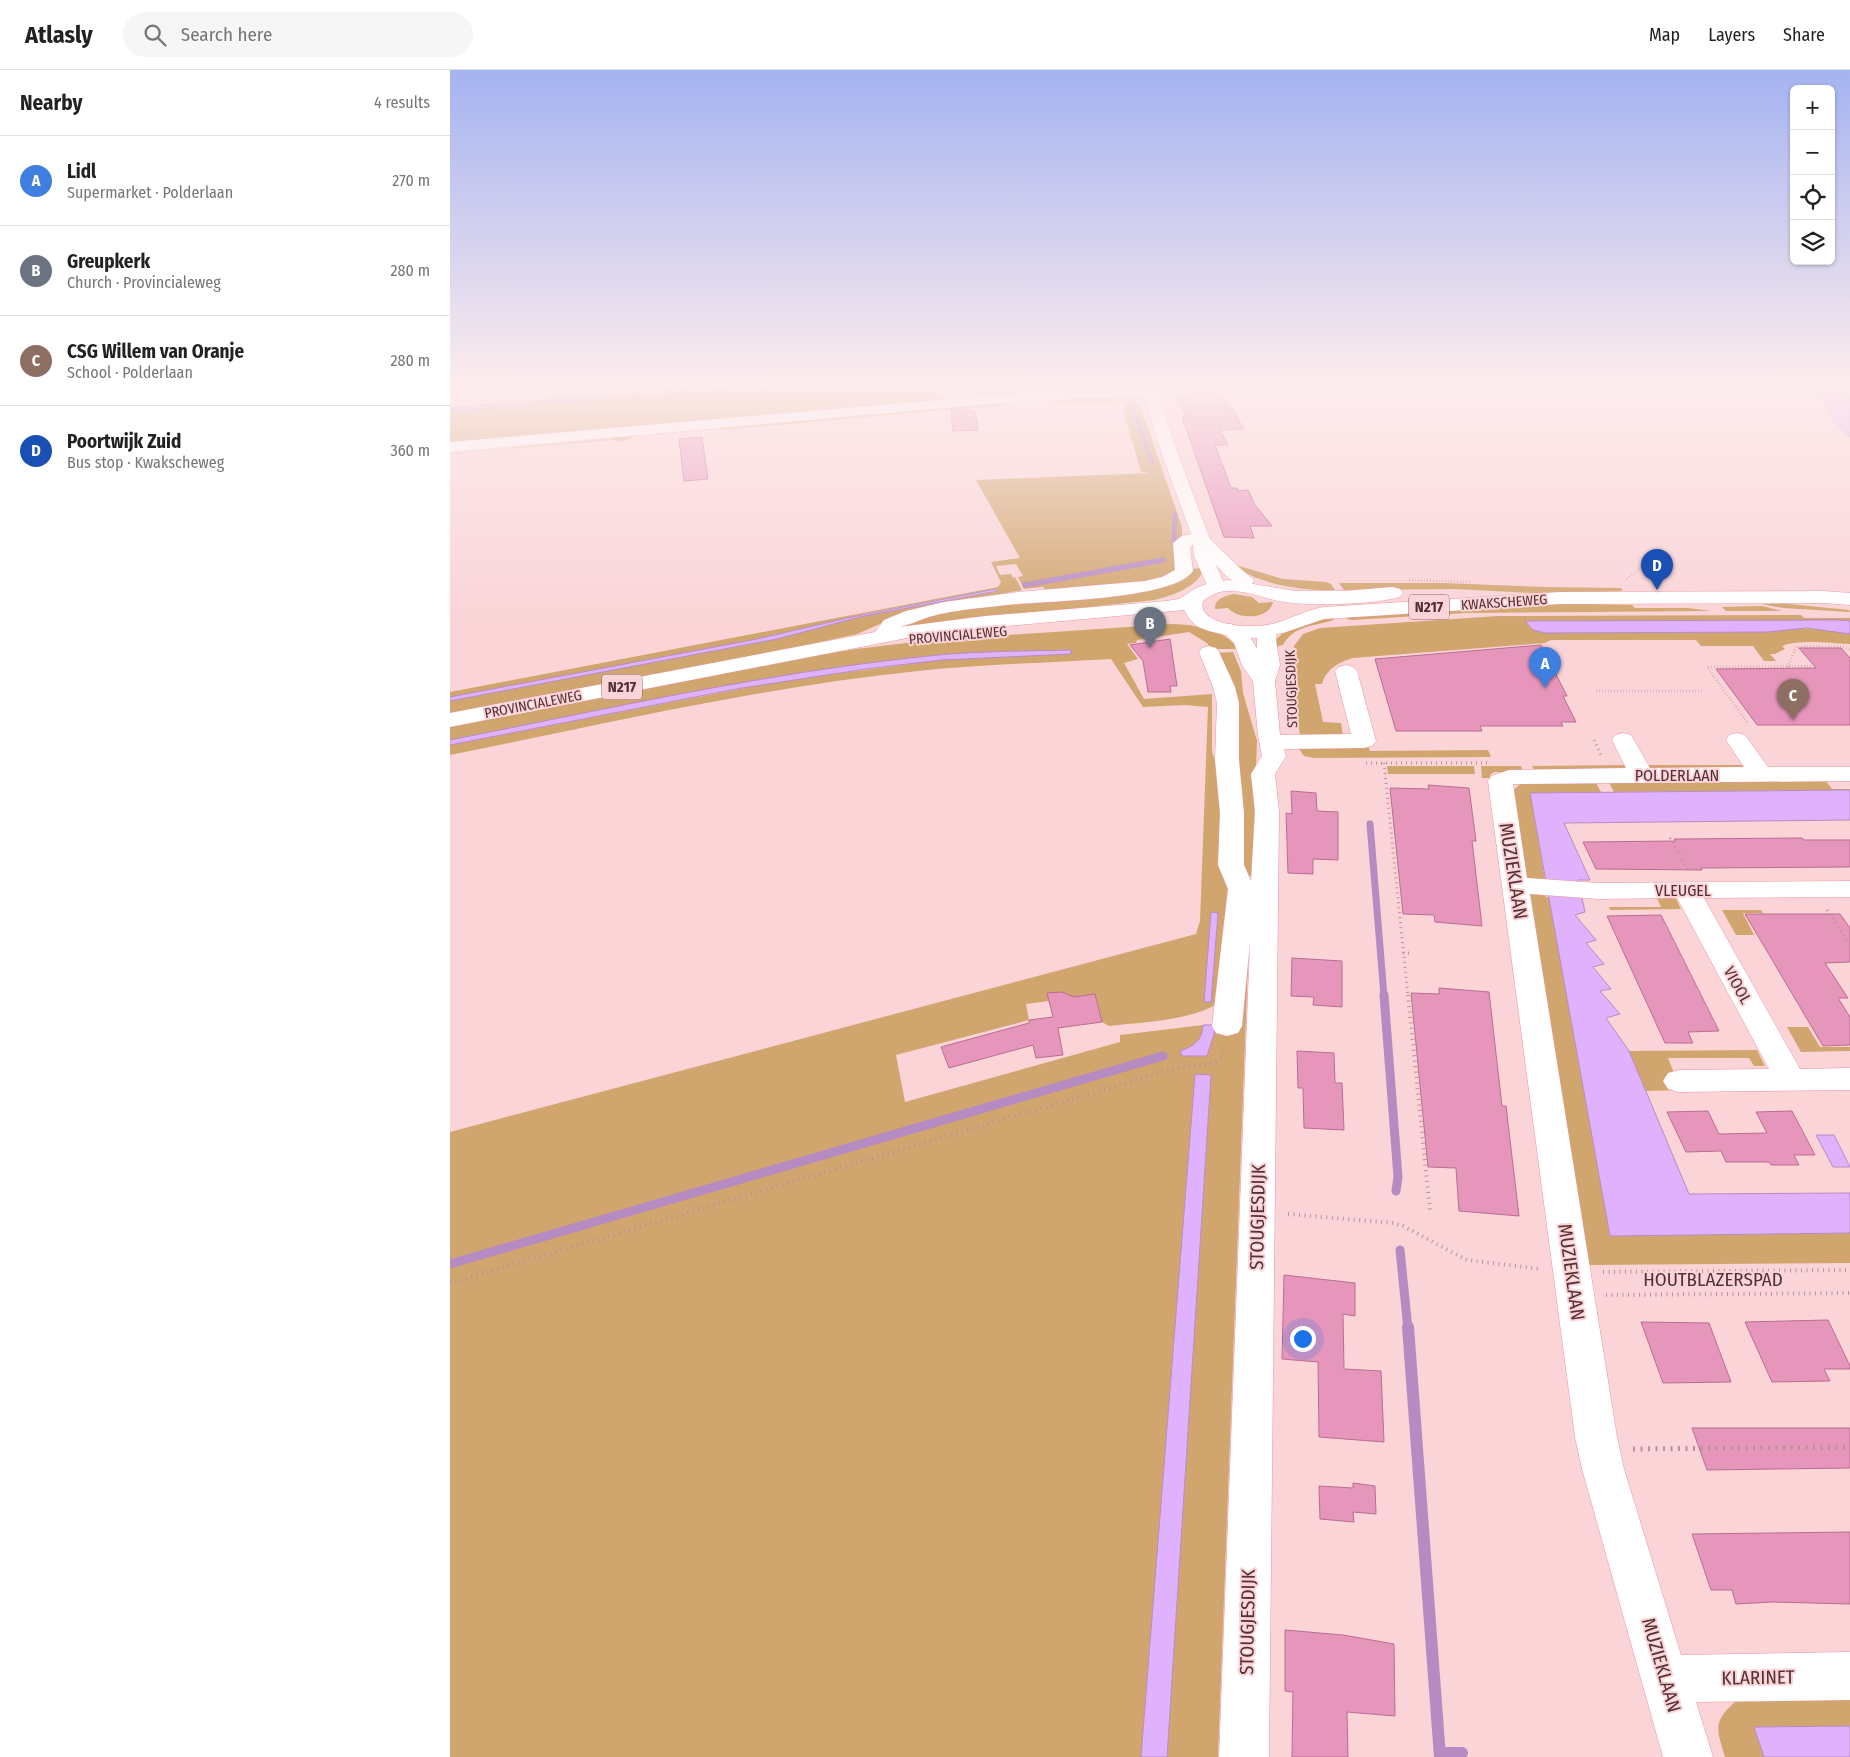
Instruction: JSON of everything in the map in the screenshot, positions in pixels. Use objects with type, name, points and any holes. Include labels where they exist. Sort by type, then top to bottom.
[{"type":"street","points":[[1174,464],[1202,540],[1202,554],[1214,585]]},
{"type":"street","points":[[882,636],[885,629],[894,622],[908,616],[933,610],[979,603],[1130,588],[1174,579],[1184,571],[1181,548],[1182,543],[1188,540],[1202,540],[1215,551],[1234,573],[1245,580]]},
{"type":"street","name":"N217","points":[[1245,580],[1271,585],[1289,594],[1294,604],[1290,613],[1267,627],[1231,630],[1194,607],[1200,594],[1214,585],[1245,580]]},
{"type":"street","name":"N217","points":[[1214,585],[1244,586],[1260,589],[1276,596],[1289,594]]},
{"type":"street","name":"KWAKSCHEWEG","points":[[1289,594],[1367,596],[1393,593],[1500,593],[1560,598]]},
{"type":"street","name":"KWAKSCHEWEG","points":[[1267,627],[1285,626],[1324,613],[1560,598],[1850,599]]},
{"type":"street","name":"KWAKSCHEWEG","points":[[1778,598],[1850,607]]},
{"type":"street","name":"PROVINCIALEWEG","points":[[450,720],[882,636],[958,625],[1093,612],[1176,606],[1194,607],[1187,620],[1124,622],[931,637],[794,654]]},
{"type":"street","name":"N217","points":[[1194,607],[1222,621],[1267,627]]},
{"type":"street","name":"STOUGJESDIJK","points":[[1244,1757],[1253,890],[1267,812],[1263,773],[1274,756],[1270,742],[1264,681],[1270,665],[1266,640],[1267,627]]},
{"type":"street","name":"STOUGJESDIJK","points":[[1231,630],[1242,641],[1252,665],[1264,681]]},
{"type":"street","points":[[1209,652],[1224,687],[1228,703],[1227,760],[1232,820],[1230,865],[1253,890],[1227,1026]]},
{"type":"street","points":[[1270,742],[1364,741],[1346,672]]},
{"type":"street","points":[[1743,732],[1762,775]]},
{"type":"street","points":[[1623,740],[1642,776]]},
{"type":"street","name":"POLDERLAAN","points":[[1504,778],[1531,776],[1850,774]]},
{"type":"street","name":"MUZIEKLAAN","points":[[1504,778],[1500,784],[1529,886],[1575,1295],[1599,1449],[1688,1757]]},
{"type":"street","name":"VLEUGEL","points":[[1529,886],[1585,890],[1850,889]]},
{"type":"street","name":"VIOOL","points":[[1692,890],[1790,1079]]},
{"type":"street","points":[[1679,1081],[1850,1079]]},
{"type":"street","name":"KLARINET","points":[[1666,1679],[1850,1676]]},
{"type":"path","points":[[1625,580],[1654,556]]},
{"type":"path","points":[[1788,666],[1796,647],[1844,647],[1850,650]]},
{"type":"path","points":[[1743,732],[1708,667],[1811,666]]},
{"type":"path","points":[[1596,690],[1704,691]]},
{"type":"path","points":[[1594,740],[1604,762]]},
{"type":"path","points":[[1384,763],[1430,1211]]},
{"type":"path","points":[[1670,838],[1692,890]]},
{"type":"path","points":[[1825,907],[1850,945]]},
{"type":"path","points":[[1403,953],[1412,953]]},
{"type":"path","points":[[450,1283],[1177,1068],[1213,1063],[1220,1060],[1224,1053],[1227,1026]]},
{"type":"path","name":"HOUTBLAZERSPAD","points":[[1575,1295],[1850,1293]]},
{"type":"path","points":[[1599,1449],[1850,1447]]},
{"type":"shaded area","points":[[1139,464],[1160,464],[1182,527],[1182,535],[1179,541],[1181,569],[1172,578],[1050,594],[1043,587],[1024,589],[1018,577],[1023,576],[1016,564],[996,566],[1000,575],[1011,574],[1013,578],[1015,577],[1022,590],[942,605],[898,616],[857,634],[450,715],[450,701],[777,639],[860,617],[997,591],[996,589],[863,614],[757,639],[450,697],[450,692],[998,587],[1001,582],[991,562],[1020,558],[976,480],[1151,473],[1141,472]]},
{"type":"shaded area","points":[[1236,565],[1283,579],[1326,582],[1331,584],[1335,590],[1297,588],[1269,582],[1245,572]]},
{"type":"shaded area","points":[[1204,568],[1201,575],[1184,590],[1154,600],[901,627],[932,612],[1167,585],[1184,579],[1191,569]]},
{"type":"shaded area","points":[[1339,583],[1443,583],[1621,588],[1623,590],[1552,594],[1455,589],[1344,590]]},
{"type":"shaded area","points":[[996,589],[997,591],[860,617],[777,639],[450,701],[450,697],[757,639],[852,617]]},
{"type":"shaded area","points":[[1234,594],[1252,597],[1259,603],[1273,602],[1266,612],[1253,616],[1239,615],[1228,608],[1215,609],[1215,605],[1219,600]]},
{"type":"shaded area","points":[[1542,603],[1632,605],[1635,608],[1688,608],[1711,611],[1466,613],[1352,620],[1347,619],[1344,615]]},
{"type":"shaded area","points":[[1779,603],[1849,610],[1850,612],[1783,608],[1761,604]]},
{"type":"shaded area","points":[[1762,606],[1782,611],[1726,611],[1722,607]]},
{"type":"shaded area","points":[[1801,615],[1804,618],[1850,618],[1850,621],[1525,621],[1533,630],[1545,633],[1767,632],[1819,629],[1850,634],[1850,644],[1815,642],[1789,644],[1782,646],[1785,649],[1775,654],[1770,654],[1776,661],[1764,661],[1753,646],[1701,646],[1696,640],[1551,640],[1545,643],[1353,658],[1330,670],[1322,684],[1315,684],[1323,722],[1341,723],[1343,736],[1300,738],[1295,685],[1294,646],[1303,634],[1320,628],[1498,616]]},
{"type":"shaded area","points":[[1334,616],[1334,620],[1299,630],[1288,638],[1283,645],[1273,647],[1282,634],[1290,629],[1308,622]]},
{"type":"shaded area","points":[[1525,621],[1850,621],[1850,634],[1807,628],[1768,632],[1545,633],[1533,630]]},
{"type":"shaded area","points":[[1173,624],[1209,629],[1233,642],[1239,649],[1211,649],[1207,643],[1189,632],[1137,640],[1136,643],[1127,644],[1138,659],[1124,663],[1144,699],[1212,694],[1212,752],[1215,760],[1223,760],[1222,871],[1226,885],[1235,898],[1217,1004],[1205,1010],[1179,1017],[1109,1026],[1102,1022],[1095,994],[1066,998],[1065,993],[1052,993],[1049,1001],[1026,1004],[1029,1020],[896,1055],[905,1102],[1120,1042],[1120,1035],[1203,1025],[1197,1042],[1180,1051],[1192,1056],[1207,1056],[1250,911],[1218,1757],[1167,1757],[1211,1076],[1195,1074],[1141,1757],[450,1757],[450,1132],[1196,934],[1200,921],[1208,707],[1184,705],[1143,707],[1111,659],[990,665],[859,678],[742,696],[450,755],[450,745],[781,681],[1001,652],[938,655],[747,683],[450,740],[450,726],[787,660],[931,640]],"holes":[[[1211,913],[1218,913],[1211,1002],[1204,1002]]]},
{"type":"shaded area","points":[[1071,650],[1071,654],[941,660],[866,669],[736,689],[450,745],[450,740],[754,680],[938,655]]},
{"type":"shaded area","points":[[1233,652],[1241,671],[1243,693],[1257,741],[1252,876],[1244,875],[1214,653]]},
{"type":"shaded area","points":[[1368,746],[1370,751],[1488,750],[1491,757],[1314,758],[1304,756],[1299,749]]},
{"type":"shaded area","points":[[1627,765],[1624,771],[1535,771],[1532,766]]},
{"type":"shaded area","points":[[1646,765],[1743,765],[1743,767],[1654,770]]},
{"type":"shaded area","points":[[1387,766],[1474,766],[1475,774],[1388,774]]},
{"type":"shaded area","points":[[1481,766],[1521,766],[1523,772],[1494,772],[1490,775],[1490,778],[1482,778]]},
{"type":"shaded area","points":[[1825,780],[1832,789],[1850,790],[1614,792],[1608,781]]},
{"type":"shaded area","points":[[1595,781],[1601,792],[1530,793],[1545,879],[1527,878],[1513,791],[1521,783]]},
{"type":"shaded area","points":[[1850,790],[1850,820],[1564,823],[1590,880],[1578,880],[1585,912],[1575,915],[1596,940],[1586,943],[1604,964],[1593,967],[1611,989],[1600,991],[1620,1014],[1606,1018],[1629,1051],[1689,1194],[1850,1193],[1850,1233],[1610,1236],[1530,793]]},
{"type":"shaded area","points":[[1539,893],[1549,898],[1610,1236],[1850,1233],[1850,1263],[1586,1265],[1529,895]]},
{"type":"shaded area","points":[[1656,896],[1676,899],[1681,909],[1610,910],[1609,907],[1661,907]]},
{"type":"shaded area","points":[[1722,910],[1761,910],[1763,913],[1743,913],[1754,935],[1736,935]]},
{"type":"shaded area","points":[[1211,912],[1218,913],[1211,1002],[1204,1002]]},
{"type":"shaded area","points":[[1203,1025],[1217,1025],[1207,1056],[1182,1056],[1180,1051],[1193,1045],[1199,1039]]},
{"type":"shaded area","points":[[1787,1027],[1808,1027],[1820,1047],[1850,1047],[1850,1051],[1801,1052]]},
{"type":"shaded area","points":[[1757,1050],[1765,1066],[1754,1066],[1749,1058],[1668,1058],[1681,1090],[1646,1091],[1629,1051]]},
{"type":"shaded area","points":[[1195,1074],[1211,1075],[1167,1757],[1141,1757]]},
{"type":"shaded area","points":[[1816,1135],[1834,1135],[1850,1167],[1833,1167]]},
{"type":"shaded area","points":[[1850,1693],[1850,1726],[1755,1727],[1764,1757],[1725,1757],[1718,1727],[1723,1715],[1735,1702],[1732,1694]]},
{"type":"shaded area","points":[[1850,1726],[1850,1757],[1764,1757],[1754,1727]]},
{"type":"building","points":[[682,464],[706,464],[708,479],[684,481]]},
{"type":"building","points":[[1198,464],[1222,464],[1231,488],[1237,488],[1238,491],[1248,490],[1255,505],[1272,526],[1250,526],[1254,538],[1224,537]]},
{"type":"building","points":[[1170,639],[1177,686],[1170,686],[1171,692],[1148,692],[1143,661],[1130,645]]},
{"type":"building","points":[[1541,645],[1567,696],[1563,696],[1576,722],[1561,722],[1563,726],[1480,726],[1482,731],[1396,731],[1375,659]]},
{"type":"building","points":[[1799,648],[1841,648],[1850,658],[1850,725],[1757,725],[1716,669],[1816,668]]},
{"type":"building","points":[[1428,785],[1469,788],[1476,841],[1472,841],[1482,926],[1435,922],[1434,915],[1403,914],[1390,788],[1429,789]]},
{"type":"building","points":[[1291,791],[1316,793],[1317,811],[1338,812],[1338,860],[1313,859],[1313,874],[1288,873],[1286,813],[1292,814]]},
{"type":"building","points":[[1802,838],[1804,840],[1850,840],[1850,867],[1701,868],[1702,870],[1596,869],[1583,842],[1676,841],[1674,839]]},
{"type":"building","points":[[1745,914],[1840,914],[1850,928],[1850,962],[1825,963],[1848,998],[1838,998],[1850,1017],[1850,1045],[1823,1046]]},
{"type":"building","points":[[1661,915],[1719,1031],[1688,1032],[1693,1043],[1665,1043],[1607,916]]},
{"type":"building","points":[[1292,958],[1342,961],[1342,1007],[1313,1005],[1314,997],[1291,996]]},
{"type":"building","points":[[1439,988],[1489,992],[1502,1106],[1506,1106],[1519,1216],[1459,1211],[1456,1168],[1428,1167],[1411,993],[1439,994]]},
{"type":"building","points":[[1062,992],[1074,997],[1095,994],[1102,1022],[1058,1028],[1063,1055],[1036,1058],[1033,1045],[949,1068],[941,1047],[1029,1023],[1029,1020],[1053,1017],[1047,993]]},
{"type":"building","points":[[1297,1051],[1334,1053],[1335,1083],[1342,1083],[1344,1130],[1304,1128],[1303,1088],[1298,1088]]},
{"type":"building","points":[[1708,1111],[1719,1134],[1767,1133],[1756,1112],[1792,1111],[1815,1155],[1794,1155],[1799,1165],[1771,1165],[1769,1162],[1726,1162],[1721,1151],[1686,1152],[1667,1112]]},
{"type":"building","points":[[1284,1275],[1355,1283],[1355,1316],[1343,1314],[1344,1369],[1381,1371],[1384,1442],[1319,1437],[1318,1362],[1282,1359]]},
{"type":"building","points":[[1828,1320],[1850,1369],[1824,1369],[1830,1381],[1772,1382],[1745,1322]]},
{"type":"building","points":[[1641,1322],[1709,1323],[1731,1382],[1663,1383]]},
{"type":"building","points":[[1692,1428],[1850,1428],[1850,1468],[1707,1470]]},
{"type":"building","points":[[1353,1483],[1375,1486],[1376,1514],[1353,1512],[1354,1522],[1320,1519],[1319,1486],[1353,1488]]},
{"type":"building","points":[[1850,1532],[1850,1604],[1773,1602],[1736,1604],[1732,1590],[1711,1590],[1692,1534]]},
{"type":"building","points":[[1285,1630],[1343,1635],[1394,1644],[1395,1716],[1347,1712],[1348,1757],[1292,1757],[1293,1692],[1285,1691]]},
{"type":"waterway","points":[[1174,539],[1175,514]]},
{"type":"waterway","points":[[1174,539],[1176,550]]},
{"type":"waterway","points":[[1025,585],[1163,560]]},
{"type":"waterway","points":[[1370,824],[1384,996]]},
{"type":"waterway","points":[[1384,995],[1398,1177],[1396,1191]]},
{"type":"waterway","points":[[450,1264],[1163,1056]]},
{"type":"waterway","points":[[1400,1250],[1408,1329]]},
{"type":"waterway","points":[[1408,1327],[1440,1757]]},
{"type":"waterway","points":[[1440,1753],[1462,1753]]},
{"type":"place","name":"Poortwijk Zuid","points":[[1657,590]]},
{"type":"place","name":"Greupkerk","points":[[1150,648]]},
{"type":"place","name":"Lidl","points":[[1545,688]]},
{"type":"place","name":"CSG Willem van Oranje","points":[[1793,720]]}]
